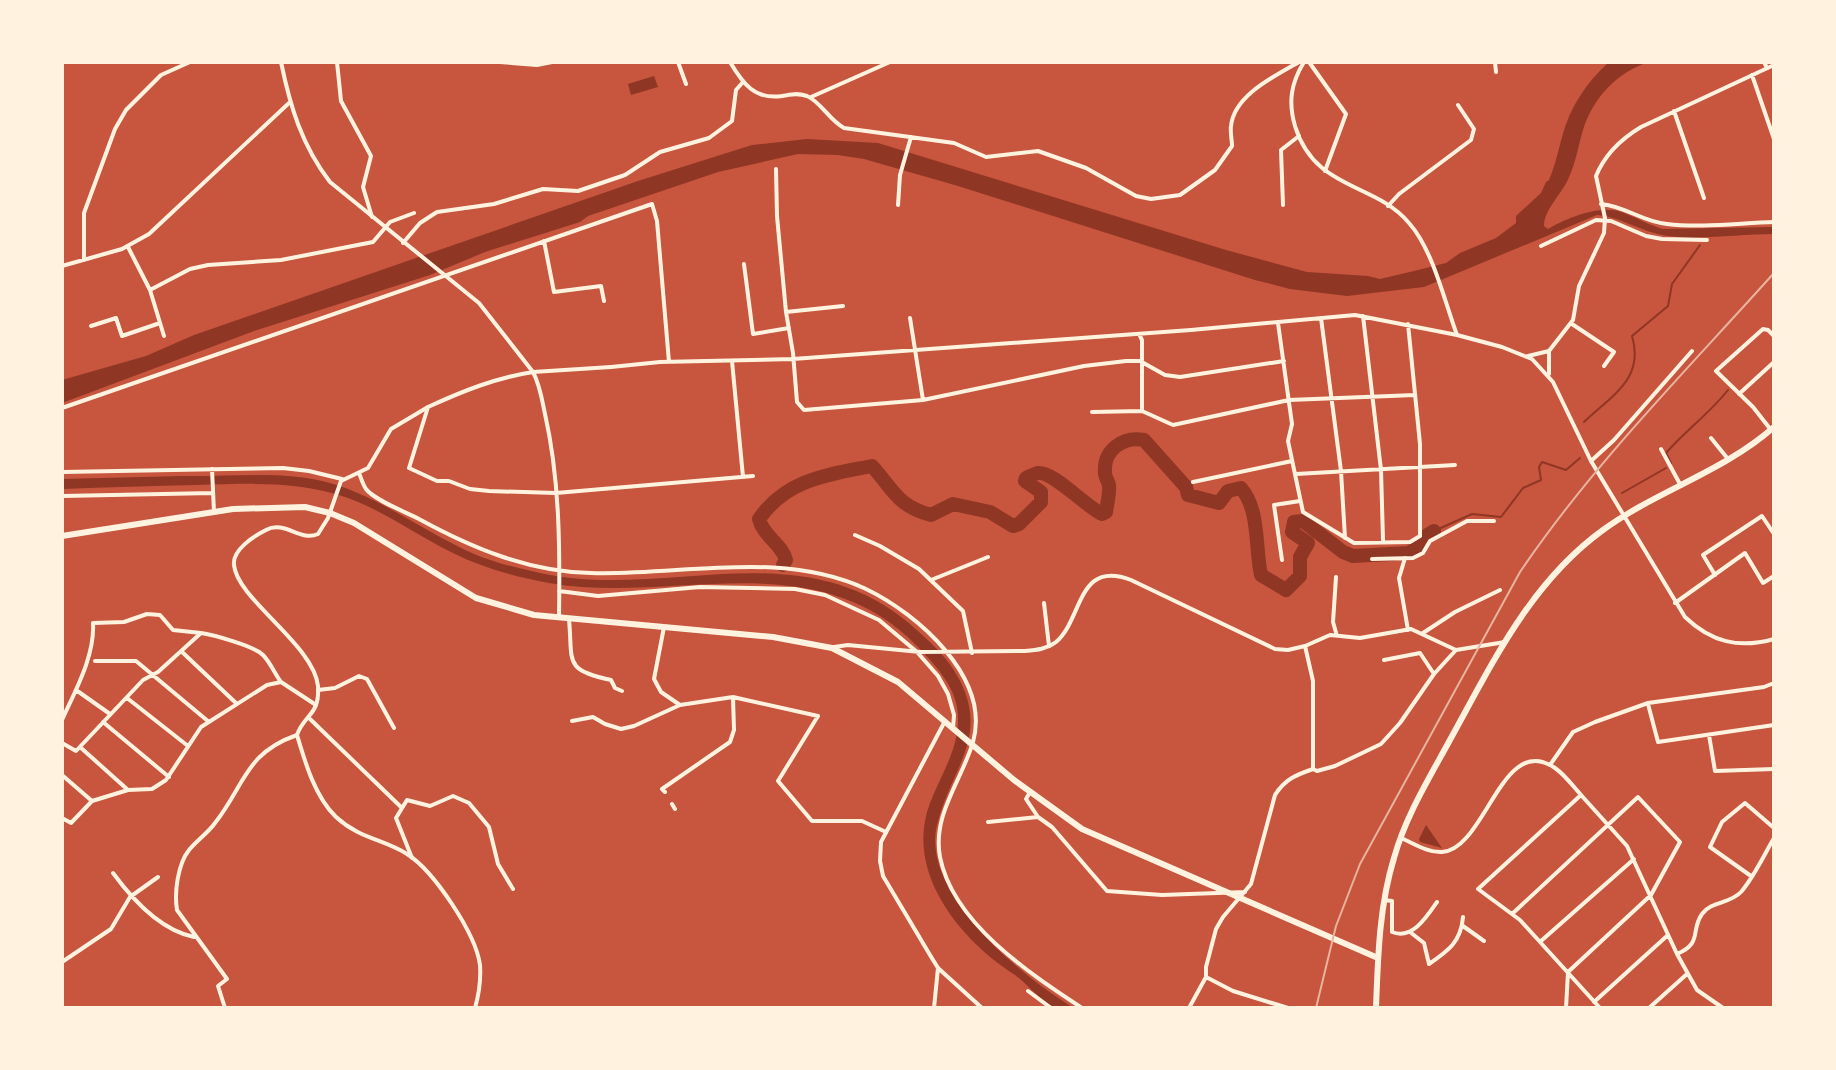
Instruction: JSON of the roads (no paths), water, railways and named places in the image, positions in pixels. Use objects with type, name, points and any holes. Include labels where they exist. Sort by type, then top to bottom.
[{"type":"main road","points":[[1376,1008],[1384,900],[1401,838],[1415,804],[1529,603],[1555,572],[1588,541],[1624,516],[1729,460],[1772,429]]},
{"type":"main road","points":[[62,536],[214,512],[286,506],[330,513],[354,523],[476,598],[534,615],[773,637],[832,648],[898,682],[1030,792],[1099,839],[1378,958]]},
{"type":"street","points":[[84,260],[84,213],[115,129],[126,110],[161,75],[190,62]]},
{"type":"street","points":[[281,62],[289,103],[318,167],[330,182],[489,313],[533,372],[549,429],[556,493],[559,618]]},
{"type":"street","points":[[337,62],[341,101],[371,156],[363,187],[372,219]]},
{"type":"street","points":[[500,62],[537,65],[552,62]]},
{"type":"street","points":[[678,62],[686,84]]},
{"type":"street","points":[[730,62],[743,82],[759,96],[769,98],[798,93],[811,97],[834,123],[844,128],[954,143],[986,157],[1038,151],[1086,168],[1136,196],[1151,199],[1172,198],[1215,170],[1232,146],[1233,118],[1246,98],[1257,88],[1304,62]]},
{"type":"street","points":[[811,97],[890,62]]},
{"type":"street","points":[[1304,62],[1293,83],[1291,95],[1299,136],[1325,171],[1388,206],[1410,224],[1429,259],[1457,335]]},
{"type":"street","points":[[1304,62],[1346,114],[1325,171]]},
{"type":"street","points":[[1495,62],[1496,72]]},
{"type":"street","points":[[1764,62],[1767,68]]},
{"type":"street","points":[[1528,356],[1549,351],[1572,324],[1579,286],[1599,246],[1605,219],[1596,176],[1609,153],[1628,135],[1774,65]]},
{"type":"street","points":[[1752,75],[1774,139]]},
{"type":"street","points":[[403,243],[420,223],[437,212],[494,204],[543,189],[578,191],[625,175],[660,152],[709,138],[732,121],[736,90],[743,82]]},
{"type":"street","points":[[62,266],[128,247],[155,229],[289,103]]},
{"type":"street","points":[[1388,206],[1399,194],[1471,140],[1474,129],[1458,105]]},
{"type":"street","points":[[1674,111],[1704,198]]},
{"type":"street","points":[[1283,205],[1281,150],[1299,136]]},
{"type":"street","points":[[898,205],[902,171],[911,137]]},
{"type":"street","points":[[776,169],[786,312],[797,402],[804,410],[923,400],[1084,366],[1126,361],[1140,361],[1165,375],[1180,377],[1284,361]]},
{"type":"street","points":[[62,408],[652,204],[657,221],[669,362]]},
{"type":"street","points":[[1601,205],[1617,206],[1647,220],[1667,225],[1774,222]]},
{"type":"street","points":[[150,290],[190,269],[208,265],[281,260],[373,242],[390,222],[414,213]]},
{"type":"street","points":[[1541,246],[1590,221],[1605,219],[1662,239],[1707,240]]},
{"type":"street","points":[[544,241],[554,292],[601,286],[604,301]]},
{"type":"street","points":[[128,247],[150,290],[164,336]]},
{"type":"street","points":[[744,264],[753,334],[789,328]]},
{"type":"street","points":[[786,312],[843,306]]},
{"type":"street","points":[[1363,316],[1381,470],[1383,542]]},
{"type":"street","points":[[62,472],[283,468],[342,480],[372,464],[391,429],[428,407],[484,382],[533,372],[669,362],[793,359],[1363,316],[1408,323],[1528,356],[1549,376],[1591,461],[1675,603],[1695,627],[1718,640],[1746,645],[1774,639]]},
{"type":"street","points":[[91,326],[116,318],[122,336],[160,323]]},
{"type":"street","points":[[910,318],[923,400]]},
{"type":"street","points":[[1321,318],[1341,471],[1345,538]]},
{"type":"street","points":[[1278,323],[1292,424],[1288,441],[1303,512],[1354,543],[1410,542],[1467,521],[1494,521]]},
{"type":"street","points":[[1372,559],[1413,558],[1423,553],[1422,467],[1408,323]]},
{"type":"street","points":[[1572,324],[1614,352],[1604,366]]},
{"type":"street","points":[[1772,429],[1716,371],[1763,329],[1774,336]]},
{"type":"street","points":[[1139,334],[1143,364],[1142,411]]},
{"type":"street","points":[[1549,351],[1549,376]]},
{"type":"street","points":[[1591,461],[1614,440],[1692,351]]},
{"type":"street","points":[[732,361],[743,477]]},
{"type":"street","points":[[1739,394],[1774,362]]},
{"type":"street","points":[[1092,412],[1142,411],[1173,425],[1289,400],[1415,395]]},
{"type":"street","points":[[428,407],[409,468],[437,481],[449,481],[470,489],[556,493],[753,476]]},
{"type":"street","points":[[1711,438],[1729,460]]},
{"type":"street","points":[[1661,449],[1681,486]]},
{"type":"street","points":[[1193,482],[1292,461]]},
{"type":"street","points":[[1296,474],[1455,465]]},
{"type":"street","points":[[212,471],[214,512]]},
{"type":"street","points":[[359,473],[368,491],[464,544],[559,572],[741,567],[819,573],[882,597],[949,653],[971,697],[976,726],[972,744],[950,795],[940,829],[940,857],[946,876],[979,928],[1020,964],[1082,1008]]},
{"type":"street","points":[[342,480],[323,528],[314,536],[285,527],[269,528],[244,545],[233,564],[246,589],[295,645],[317,679],[316,705],[310,719],[297,735],[317,790],[335,816],[359,834],[398,849],[428,871],[472,941],[480,980],[475,1008]]},
{"type":"street","points":[[62,496],[213,490]]},
{"type":"street","points":[[1282,560],[1274,505],[1300,501]]},
{"type":"street","points":[[1715,575],[1703,555],[1762,516],[1774,534]]},
{"type":"street","points":[[855,535],[919,569],[963,611],[972,653]]},
{"type":"street","points":[[1675,603],[1745,553],[1763,583],[1774,576]]},
{"type":"street","points":[[931,580],[988,557]]},
{"type":"street","points":[[1405,558],[1399,578],[1408,630]]},
{"type":"street","points":[[832,648],[848,645],[918,652],[972,653],[1025,651],[1049,646],[1064,633],[1088,587],[1101,578],[1116,576],[1131,580],[1275,649],[1305,646],[1330,635],[1360,638],[1408,630],[1423,633],[1456,650],[1505,642]]},
{"type":"street","points":[[1336,577],[1333,622],[1337,636]]},
{"type":"street","points":[[559,589],[598,596],[700,587],[795,589],[825,595],[879,620],[918,652],[948,694],[954,715],[953,729]]},
{"type":"street","points":[[1423,633],[1455,612],[1500,590]]},
{"type":"street","points":[[1044,603],[1049,646]]},
{"type":"street","points":[[62,720],[94,638],[93,623],[124,622],[147,614],[160,615],[173,630],[201,633],[256,650],[281,682],[316,705]]},
{"type":"street","points":[[569,619],[571,657],[579,670],[585,675],[611,680],[615,688],[622,691]]},
{"type":"street","points":[[664,627],[654,679],[661,692],[680,705]]},
{"type":"street","points":[[62,743],[76,751],[143,680],[201,633]]},
{"type":"street","points":[[1305,646],[1313,681],[1313,769]]},
{"type":"street","points":[[1189,1008],[1206,977],[1216,929],[1251,884],[1275,795],[1291,777],[1313,769],[1317,771],[1335,766],[1381,744],[1456,650]]},
{"type":"street","points":[[181,651],[237,704]]},
{"type":"street","points":[[1384,660],[1420,653],[1434,674]]},
{"type":"street","points":[[95,661],[136,661],[209,722]]},
{"type":"street","points":[[318,690],[335,688],[359,676],[367,679],[394,728]]},
{"type":"street","points":[[62,818],[71,823],[92,801],[128,790],[152,789],[169,777],[201,727],[267,685],[281,682]]},
{"type":"street","points":[[1550,765],[1573,732],[1648,703],[1753,689],[1774,683]]},
{"type":"street","points":[[76,690],[111,714]]},
{"type":"street","points":[[665,792],[662,789],[730,742],[734,730],[733,697]]},
{"type":"street","points":[[572,721],[593,717],[621,729],[680,705],[733,697],[818,716],[778,781],[812,821],[862,821],[886,832]]},
{"type":"street","points":[[127,698],[188,747]]},
{"type":"street","points":[[1648,703],[1658,742],[1774,725]]},
{"type":"street","points":[[310,719],[401,807]]},
{"type":"street","points":[[945,721],[886,832],[879,852],[883,876],[938,968],[982,1008]]},
{"type":"street","points":[[103,722],[169,777]]},
{"type":"street","points":[[225,1008],[218,986],[227,979],[177,910],[176,898],[183,862],[190,849],[215,823],[252,764],[277,742],[297,735]]},
{"type":"street","points":[[1709,735],[1715,771],[1774,769]]},
{"type":"street","points":[[80,747],[128,790]]},
{"type":"street","points":[[1401,838],[1433,851],[1453,849],[1470,833],[1513,771],[1530,762],[1550,765],[1608,824],[1634,859],[1687,974],[1697,990],[1723,1008]]},
{"type":"street","points":[[62,775],[92,801]]},
{"type":"street","points":[[1030,792],[1026,799],[1038,817],[1052,827],[1107,891],[1162,895],[1246,892]]},
{"type":"street","points":[[1581,795],[1478,889],[1541,941],[1600,1008]]},
{"type":"street","points":[[412,858],[396,818],[401,807],[407,800],[430,806],[453,796],[469,803],[489,827],[498,864],[513,889]]},
{"type":"street","points":[[1512,914],[1638,797],[1680,842],[1651,895],[1568,972],[1566,1008]]},
{"type":"street","points":[[1751,876],[1710,847],[1722,822],[1745,803],[1774,828]]},
{"type":"street","points":[[988,822],[1038,817]]},
{"type":"street","points":[[1677,954],[1694,941],[1701,914],[1741,892],[1774,838]]},
{"type":"street","points":[[1541,941],[1634,859]]},
{"type":"street","points":[[113,873],[130,897],[173,929],[196,937]]},
{"type":"street","points":[[62,962],[111,929],[130,897],[158,877]]},
{"type":"street","points":[[1384,900],[1392,901],[1392,932],[1404,935],[1437,902]]},
{"type":"street","points":[[1410,932],[1424,943],[1429,964],[1453,947],[1463,926],[1463,917]]},
{"type":"street","points":[[1463,926],[1484,941]]},
{"type":"street","points":[[1594,1002],[1668,935]]},
{"type":"street","points":[[934,1008],[938,968]]},
{"type":"street","points":[[1649,1008],[1687,974]]},
{"type":"street","points":[[1206,977],[1233,991],[1288,1008]]},
{"type":"street","points":[[1028,991],[1051,1008]]},
{"type":"waterway","points":[[1584,422],[1614,395],[1630,375],[1635,351],[1632,336],[1668,306],[1672,284],[1700,245]]},
{"type":"waterway","points":[[1671,463],[1666,453],[1728,390]]},
{"type":"waterway","points":[[783,565],[786,560],[784,554],[759,519],[782,495],[809,481],[872,466],[910,507],[931,515],[953,504],[990,512],[1013,526],[1041,502],[1041,492],[1025,481],[1038,473],[1052,477],[1095,510],[1102,514],[1106,512],[1109,488],[1105,473],[1107,458],[1116,446],[1136,439],[1144,440],[1186,487],[1188,495],[1219,503],[1228,491],[1241,488],[1254,518],[1261,575],[1286,590],[1300,576],[1300,557],[1308,543],[1292,532],[1294,522],[1303,521],[1343,552],[1353,556],[1409,553],[1422,545],[1426,536],[1434,531]]},
{"type":"waterway","points":[[1434,531],[1472,514],[1501,517],[1523,488],[1541,480],[1539,467],[1542,462],[1566,470],[1580,458]]},
{"type":"waterway","points":[[1622,493],[1666,468]]},
{"type":"railway","points":[[1316,1008],[1336,926],[1360,864],[1520,572],[1578,493],[1774,273]]}]
